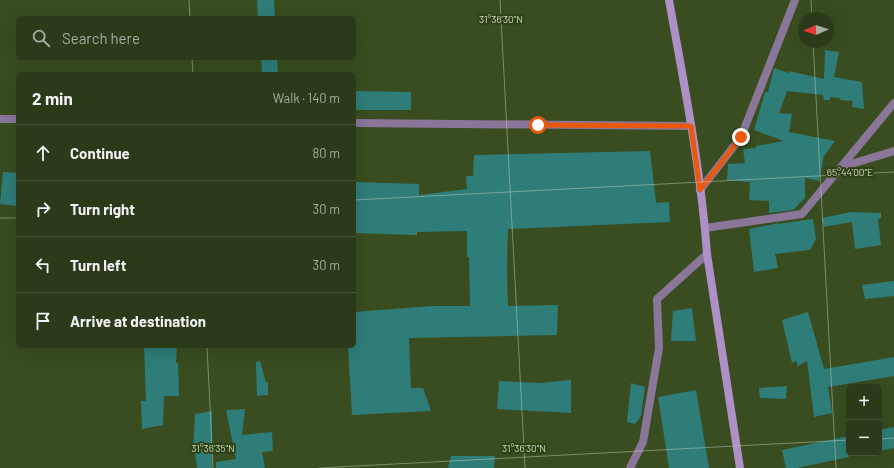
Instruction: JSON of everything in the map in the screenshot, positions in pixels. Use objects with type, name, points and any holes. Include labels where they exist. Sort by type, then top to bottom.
[{"type":"main road","points":[[669,0],[691,126],[705,228],[707,254],[740,468]]},
{"type":"street","points":[[700,190],[741,137],[795,0]]},
{"type":"street","points":[[705,228],[802,214],[894,103]]},
{"type":"street","points":[[0,119],[16,119]]},
{"type":"street","points":[[356,123],[691,126]]},
{"type":"street","points":[[841,167],[894,151]]},
{"type":"street","points":[[630,468],[643,442],[659,348],[657,299],[707,254]]},
{"type":"building","points":[[257,0],[274,0],[275,16],[258,16]]},
{"type":"building","points":[[825,50],[839,52],[834,77],[862,82],[864,109],[852,107],[853,101],[840,100],[840,98],[830,97],[830,100],[824,100],[823,95],[787,91],[779,113],[792,114],[789,132],[835,141],[824,156],[819,181],[805,178],[805,198],[793,210],[769,213],[769,201],[749,200],[750,182],[727,180],[728,164],[745,163],[743,149],[756,148],[756,146],[784,141],[754,130],[765,92],[768,92],[774,68],[789,73],[789,71],[824,79]]},
{"type":"building","points":[[261,60],[277,60],[278,72],[262,72]]},
{"type":"building","points":[[356,91],[411,92],[411,110],[356,110]]},
{"type":"building","points":[[650,151],[656,203],[669,202],[670,222],[508,229],[508,306],[558,305],[557,335],[409,338],[411,388],[423,388],[431,411],[352,415],[348,348],[356,348],[356,312],[432,306],[470,306],[467,231],[417,232],[417,235],[356,233],[356,182],[419,184],[419,195],[467,189],[466,176],[473,176],[474,155]]},
{"type":"building","points":[[3,172],[16,173],[16,206],[0,204]]},
{"type":"building","points":[[851,212],[881,213],[881,218],[878,219],[881,245],[855,249],[852,222],[824,227],[822,218]]},
{"type":"building","points":[[813,219],[816,239],[810,250],[775,254],[778,268],[754,272],[749,229],[779,223],[778,224]]},
{"type":"building","points":[[894,281],[894,296],[865,299],[862,285]]},
{"type":"building","points":[[692,308],[696,341],[671,341],[673,311]]},
{"type":"building","points":[[808,312],[824,369],[894,357],[894,376],[828,387],[832,413],[814,417],[807,361],[798,366],[796,361],[792,363],[782,320]]},
{"type":"building","points":[[144,348],[177,348],[176,363],[178,363],[179,396],[164,396],[163,425],[142,429],[141,401],[146,401]]},
{"type":"building","points":[[260,361],[266,383],[268,382],[268,395],[257,396],[256,362]]},
{"type":"building","points":[[571,380],[571,413],[497,409],[499,381],[539,383]]},
{"type":"building","points":[[631,383],[645,387],[641,416],[635,424],[627,422]]},
{"type":"building","points":[[787,386],[786,399],[760,398],[759,388]]},
{"type":"building","points":[[696,390],[709,468],[669,468],[658,397]]},
{"type":"building","points":[[245,409],[242,435],[272,432],[273,451],[262,452],[265,468],[216,468],[216,462],[236,459],[226,410]]},
{"type":"building","points":[[212,411],[212,468],[197,468],[195,451],[193,451],[195,414]]},
{"type":"building","points":[[894,427],[894,448],[882,450],[882,429]]},
{"type":"building","points":[[846,437],[846,456],[849,457],[797,468],[786,468],[782,450]]},
{"type":"building","points":[[451,456],[495,456],[494,468],[448,468]]},
{"type":"route","points":[[538,125],[691,126],[700,190],[741,137]]}]
